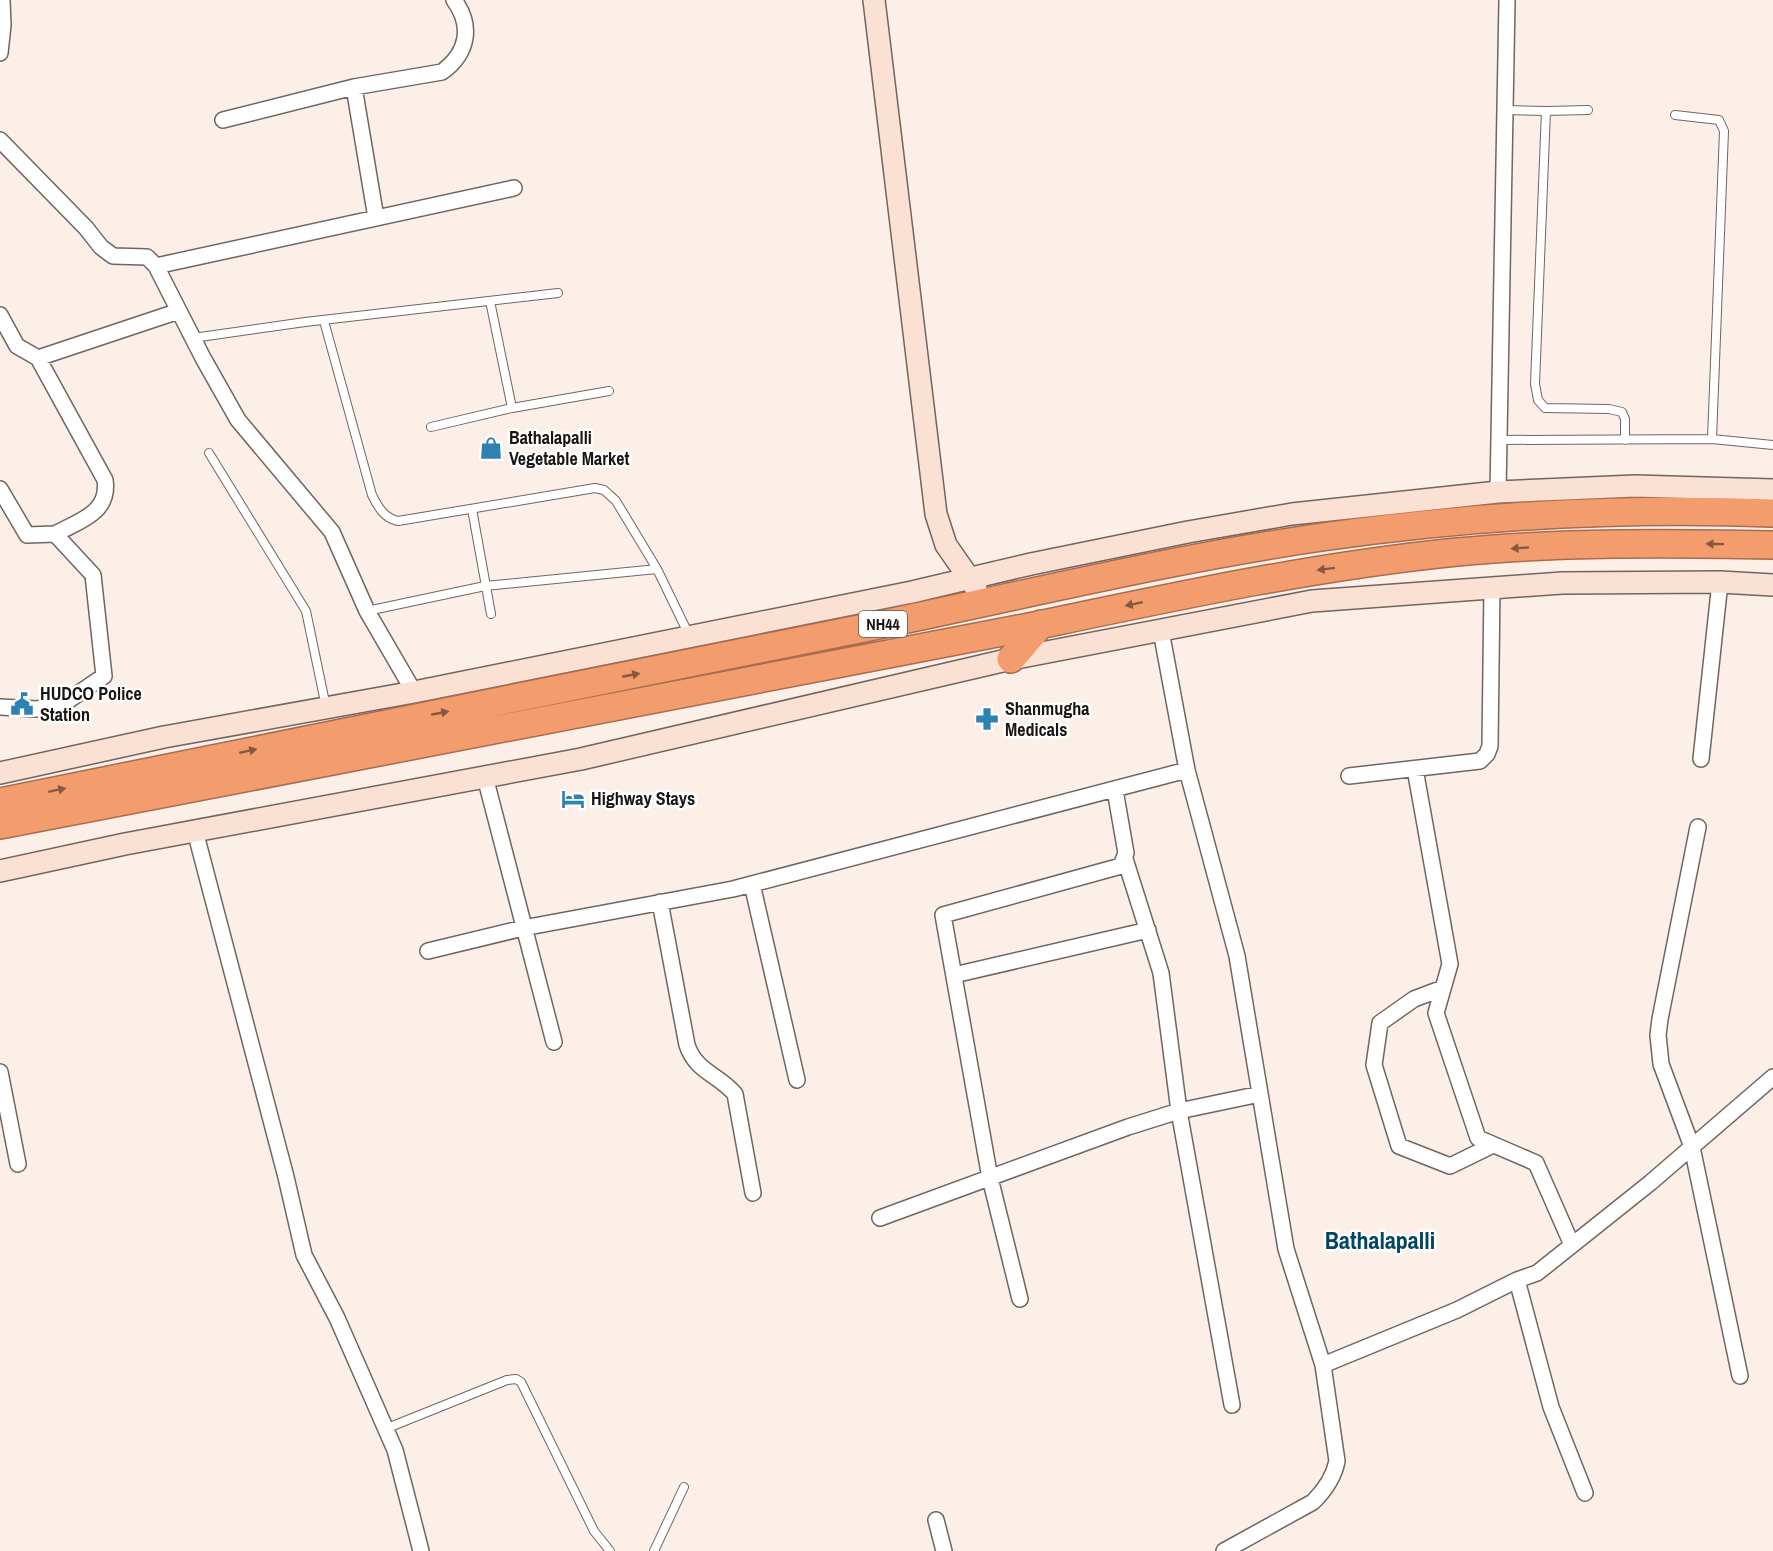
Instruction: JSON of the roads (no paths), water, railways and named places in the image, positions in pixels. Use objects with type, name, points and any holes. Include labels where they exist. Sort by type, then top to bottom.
[{"type":"highway","name":"NH44","points":[[0,802],[1192,559],[1320,537],[1488,518],[1705,510],[1773,513]]},
{"type":"highway","name":"NH44","points":[[0,825],[1303,572],[1455,552],[1536,546],[1671,543],[1773,545]]},
{"type":"highway","points":[[1011,659],[1041,624]]},
{"type":"street","points":[[0,53],[3,25],[2,0]]},
{"type":"street","points":[[223,120],[354,87],[442,72],[460,53],[465,37],[466,26],[462,11],[454,0]]},
{"type":"street","points":[[874,0],[936,514],[946,545],[968,578],[988,602]]},
{"type":"street","points":[[1498,492],[1507,0]]},
{"type":"street","points":[[354,87],[376,218]]},
{"type":"street","points":[[0,140],[107,252],[113,256],[147,257],[156,266],[237,420],[332,532],[367,611],[414,692]]},
{"type":"street","points":[[156,266],[514,188]]},
{"type":"street","points":[[38,358],[179,311]]},
{"type":"street","points":[[0,315],[17,346],[38,358],[105,480],[106,491],[98,511],[55,534],[27,535],[0,489]]},
{"type":"street","points":[[0,773],[164,738],[414,692],[912,592],[1188,532],[1292,514],[1498,492],[1635,486],[1773,490]]},
{"type":"street","points":[[0,707],[37,709],[66,702],[104,676],[93,575],[55,534]]},
{"type":"street","points":[[0,871],[195,831],[581,759],[1011,659],[1312,601],[1562,582],[1720,582],[1773,585]]},
{"type":"street","points":[[1701,759],[1720,582]]},
{"type":"street","points":[[1349,776],[1480,761],[1489,750],[1492,587]]},
{"type":"street","points":[[1161,631],[1187,770],[1237,956],[1286,1249],[1323,1365],[1337,1461],[1323,1493],[1313,1502],[1224,1551]]},
{"type":"street","points":[[1415,769],[1450,964],[1437,1012],[1440,1023],[1478,1138],[1536,1163],[1572,1245]]},
{"type":"street","points":[[428,951],[523,928],[752,884],[1187,770]]},
{"type":"street","points":[[485,777],[554,1042]]},
{"type":"street","points":[[1020,1299],[990,1178],[943,915],[1121,866],[1126,853],[1115,790]]},
{"type":"street","points":[[1698,827],[1658,1035],[1661,1064],[1692,1147],[1740,1376]]},
{"type":"street","points":[[195,831],[286,1177],[304,1255],[337,1318],[395,1450],[421,1551]]},
{"type":"street","points":[[1125,859],[1161,973],[1179,1112],[1232,1405]]},
{"type":"street","points":[[752,884],[797,1080]]},
{"type":"street","points":[[660,903],[687,1045],[691,1057],[698,1065],[735,1094],[753,1193]]},
{"type":"street","points":[[954,975],[1148,930]]},
{"type":"street","points":[[1443,988],[1414,999],[1380,1023],[1374,1065],[1399,1146],[1450,1166],[1493,1145]]},
{"type":"street","points":[[0,1072],[18,1164]]},
{"type":"street","points":[[1323,1365],[1456,1310],[1517,1280],[1537,1273],[1692,1147],[1773,1077]]},
{"type":"street","points":[[880,1218],[1128,1127],[1179,1112],[1260,1094]]},
{"type":"street","points":[[1517,1280],[1551,1407],[1585,1493]]},
{"type":"street","points":[[936,1520],[944,1551]]},
{"type":"lane","points":[[1505,110],[1588,110]]},
{"type":"lane","points":[[1546,111],[1535,384],[1538,400],[1545,408],[1609,409],[1622,412],[1625,419],[1625,440]]},
{"type":"lane","points":[[1675,115],[1719,120],[1724,131],[1712,439]]},
{"type":"lane","points":[[193,338],[305,322],[558,292]]},
{"type":"lane","points":[[490,301],[512,408]]},
{"type":"lane","points":[[324,321],[372,495],[378,507],[391,520],[398,521],[594,488],[604,490],[616,501],[657,569],[689,637]]},
{"type":"lane","points":[[431,427],[512,408],[609,391]]},
{"type":"lane","points":[[1498,440],[1712,439],[1773,445]]},
{"type":"lane","points":[[209,453],[306,611],[326,708]]},
{"type":"lane","points":[[472,509],[491,614]]},
{"type":"lane","points":[[367,611],[485,586],[657,569]]},
{"type":"lane","points":[[385,1429],[507,1380],[516,1379],[520,1382],[594,1531],[609,1551]]},
{"type":"lane","points":[[654,1551],[684,1487]]},
{"type":"place","name":"Bathalapalli Vegetable Market","points":[[491,448]]},
{"type":"place","name":"HUDCO Police Station","points":[[22,704]]},
{"type":"place","name":"Shanmugha Medicals","points":[[987,719]]},
{"type":"place","name":"Highway Stays","points":[[573,799]]},
{"type":"district","name":"Bathalapalli","points":[[1380,1241]]}]
